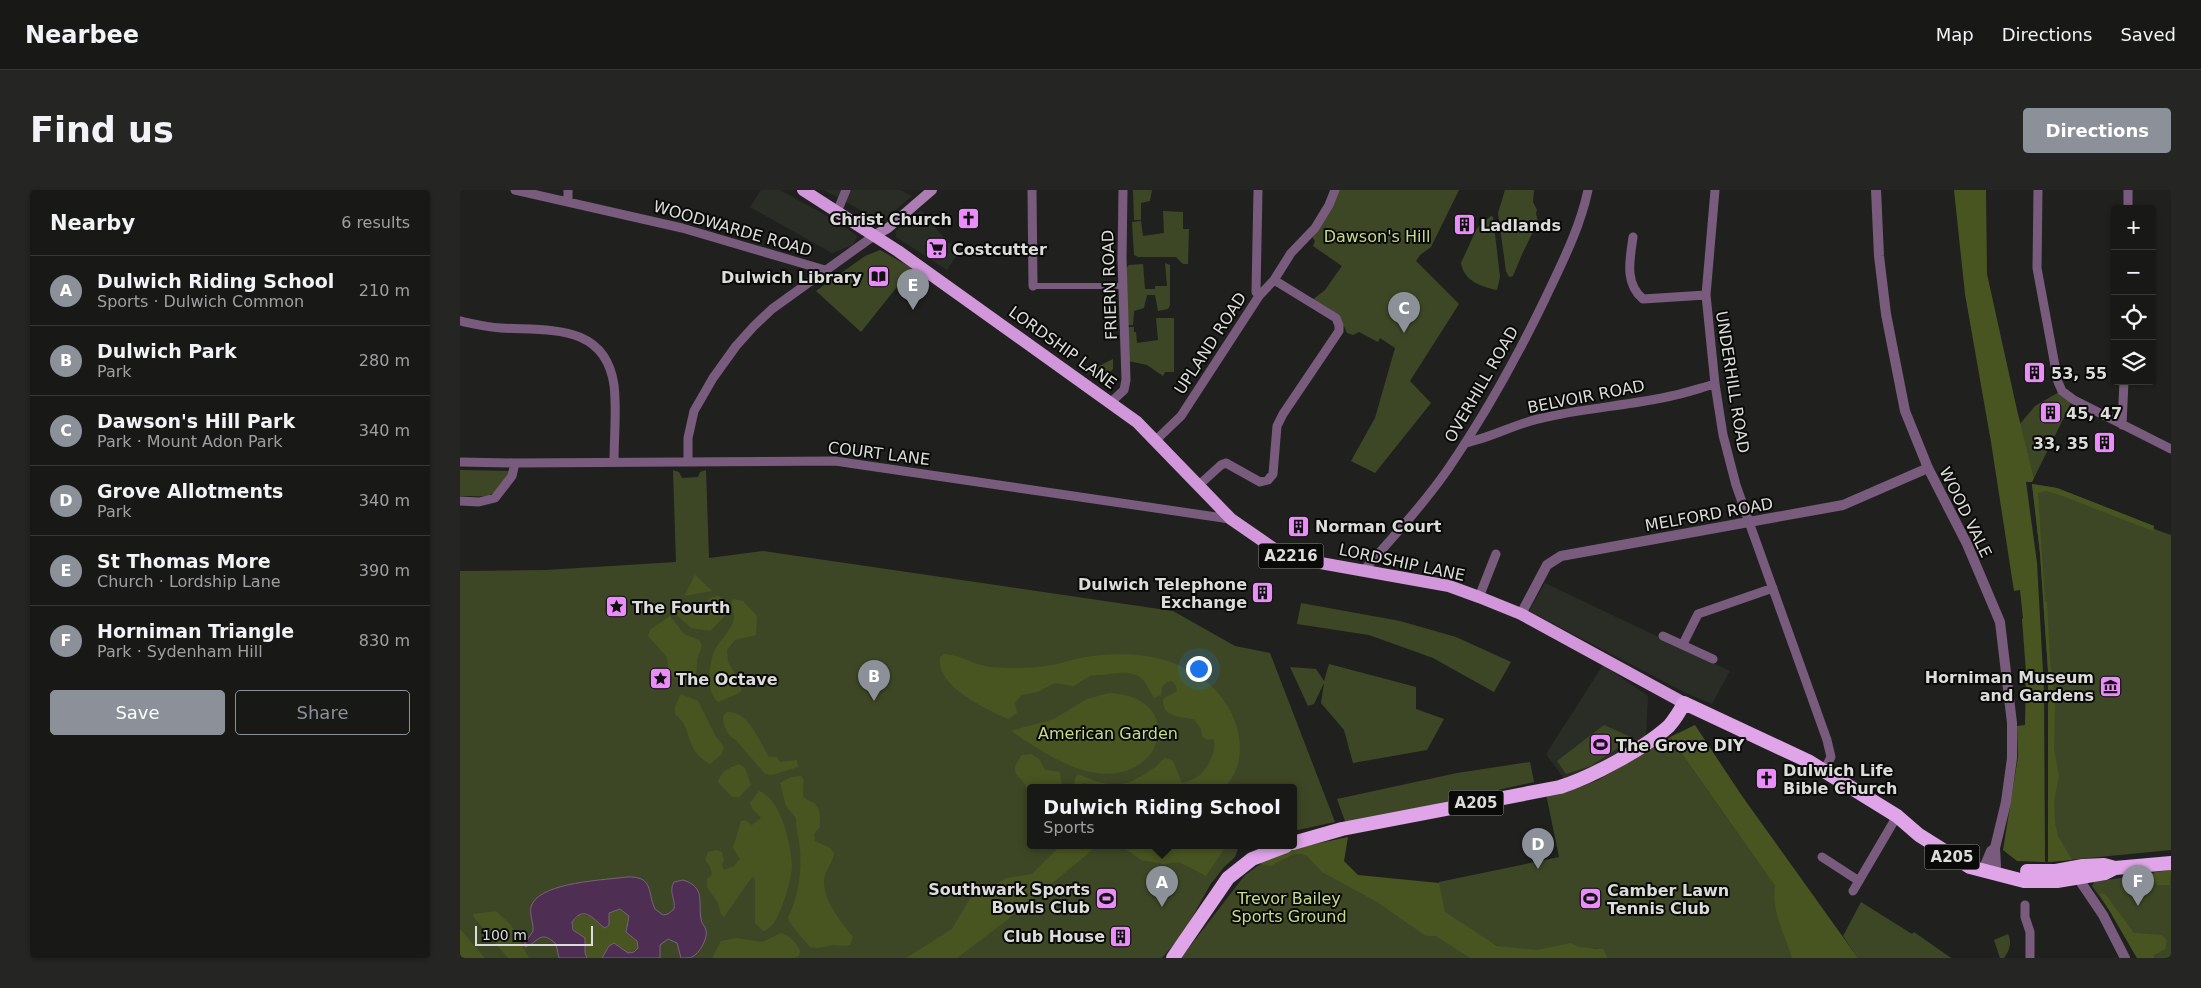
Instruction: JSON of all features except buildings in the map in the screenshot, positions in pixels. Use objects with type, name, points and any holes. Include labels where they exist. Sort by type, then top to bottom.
[{"type":"highway","name":"LORDSHIP LANE","points":[[1684,703],[1771,743],[1824,771],[1900,818]]},
{"type":"highway","name":"A205","points":[[1297,842],[1342,829],[1560,787],[1579,781],[1613,762],[1665,728],[1676,717],[1684,703]]},
{"type":"highway","name":"A205","points":[[1900,818],[1922,828],[1974,860],[2024,881],[2057,881],[2105,873],[2115,868]]},
{"type":"highway","points":[[1173,958],[1228,878],[1252,859],[1278,849]]},
{"type":"highway","name":"A205","points":[[1990,867],[2022,871],[2104,865],[2115,868],[2171,863]]},
{"type":"main road","points":[[875,235],[888,228],[932,190]]},
{"type":"main road","name":"LORDSHIP LANE","points":[[805,191],[875,235],[1137,422],[1231,519],[1273,548],[1294,558],[1449,586],[1479,597],[1521,614],[1684,703]]},
{"type":"street","name":"WOODWARDE ROAD","points":[[515,190],[682,228],[824,270]]},
{"type":"street","points":[[568,190],[568,202]]},
{"type":"street","points":[[837,212],[846,190]]},
{"type":"street","points":[[1032,190],[1033,286],[1123,286]]},
{"type":"street","name":"FRIERN ROAD","points":[[1110,404],[1124,390],[1126,380],[1123,286],[1123,190]]},
{"type":"street","name":"UPLAND ROAD","points":[[1155,440],[1181,416],[1259,296],[1256,292],[1258,190]]},
{"type":"street","points":[[1259,296],[1274,280],[1291,253],[1315,228],[1335,190]]},
{"type":"street","name":"OVERHILL ROAD","points":[[1363,571],[1447,471],[1465,443],[1531,328],[1576,232],[1588,190]]},
{"type":"street","name":"UNDERHILL ROAD","points":[[1715,190],[1706,295],[1715,384],[1724,435],[1736,485],[1827,740],[1831,756],[1824,771]]},
{"type":"street","name":"WOOD VALE","points":[[1876,190],[1886,314],[1906,411],[1928,468],[1967,544],[2000,622],[2012,723],[2012,758],[2006,802],[1995,848],[1991,851],[1990,867]]},
{"type":"street","points":[[2038,190],[2037,268],[2058,382],[2062,391],[2122,425],[2171,449]]},
{"type":"street","points":[[2128,190],[2128,205]]},
{"type":"street","points":[[688,462],[688,438],[694,411],[725,360],[763,317],[824,270],[861,247],[875,235]]},
{"type":"street","points":[[1633,237],[1629,267],[1631,283],[1636,293],[1643,299],[1706,295]]},
{"type":"street","points":[[1198,485],[1226,463],[1260,482],[1268,480],[1273,474],[1277,426],[1282,414],[1339,331],[1336,318],[1274,280]]},
{"type":"street","points":[[460,321],[493,327],[565,331],[585,339],[597,348],[607,364],[614,385],[614,462]]},
{"type":"street","name":"BELVOIR ROAD","points":[[1465,443],[1483,439],[1499,431],[1537,419],[1670,396],[1715,384]]},
{"type":"street","points":[[2122,425],[2124,385]]},
{"type":"street","name":"COURT LANE","points":[[460,462],[835,461],[1231,519]]},
{"type":"street","points":[[460,502],[479,502],[496,498],[512,476],[514,463]]},
{"type":"street","name":"MELFORD ROAD","points":[[1521,614],[1547,565],[1561,556],[1843,505],[1928,468]]},
{"type":"street","points":[[1479,597],[1496,554]]},
{"type":"street","points":[[1683,644],[1698,614],[1773,588]]},
{"type":"street","points":[[1663,636],[1713,659]]},
{"type":"street","points":[[1853,891],[1900,818]]},
{"type":"street","points":[[1822,858],[1859,880]]},
{"type":"street","points":[[2056,870],[2066,871],[2078,878],[2103,915],[2125,958]]},
{"type":"street","points":[[2025,906],[2025,917],[2030,932],[2030,958]]},
{"type":"shaded area","points":[[761,190],[780,190],[838,222],[857,236],[853,245],[832,253],[750,207]]},
{"type":"shaded area","points":[[824,190],[901,190],[912,196],[879,224],[857,208]]},
{"type":"shaded area","points":[[921,210],[948,243],[963,246],[947,270],[896,237],[896,231]]},
{"type":"shaded area","points":[[1545,583],[1730,671],[1712,704],[1686,693],[1529,611]]},
{"type":"shaded area","points":[[1603,665],[1648,696],[1646,736],[1592,772],[1565,780],[1546,754]]},
{"type":"shaded area","points":[[636,877],[646,882],[655,909],[663,915],[668,914],[674,909],[672,886],[674,882],[683,880],[695,887],[700,896],[701,920],[706,937],[703,945],[695,955],[681,958],[677,943],[668,939],[660,945],[660,958],[602,958],[609,946],[614,943],[628,953],[634,952],[638,948],[637,941],[626,932],[629,916],[620,909],[609,913],[609,925],[605,928],[594,918],[586,914],[581,914],[572,922],[573,930],[585,938],[587,958],[559,958],[556,944],[546,937],[540,938],[525,947],[525,943],[533,931],[531,907],[538,897],[548,891],[575,883]]},
{"type":"green space","points":[[1133,190],[1152,190],[1150,201],[1141,203],[1141,220],[1134,220]]},
{"type":"green space","name":"Dawson's Hill","points":[[1332,190],[1459,190],[1431,247],[1420,255],[1416,261],[1459,304],[1410,381],[1431,403],[1375,473],[1351,461],[1375,418],[1395,348],[1380,338],[1378,342],[1359,332],[1353,335],[1347,333],[1340,318],[1311,301],[1325,290],[1342,266],[1313,246],[1315,241],[1310,234]]},
{"type":"green space","points":[[1505,190],[1534,190],[1533,202],[1537,210],[1538,222],[1513,276],[1509,277],[1506,271],[1498,213]]},
{"type":"green space","points":[[1954,190],[1986,190],[1987,274],[2034,478],[2032,482],[2026,482],[2037,563],[2044,690],[2045,862],[2017,861],[2003,850],[2018,757],[2017,726],[2025,725],[2026,672],[2023,618],[2020,590],[2014,591],[1991,442],[1965,294]]},
{"type":"green space","points":[[1163,211],[1183,212],[1183,229],[1189,229],[1188,264],[1183,264],[1176,257],[1138,257],[1134,255],[1132,222],[1141,221],[1143,236],[1164,233]]},
{"type":"green space","points":[[1491,216],[1493,217],[1500,277],[1497,290],[1480,285],[1470,279],[1461,263],[1477,228]]},
{"type":"green space","points":[[880,250],[912,268],[861,332],[816,291],[865,256]]},
{"type":"green space","points":[[1165,263],[1170,265],[1170,305],[1168,309],[1158,311],[1155,295],[1147,295],[1144,308],[1134,311],[1133,325],[1127,325],[1127,267],[1129,265],[1143,264],[1145,289],[1155,289],[1155,286],[1167,286]]},
{"type":"green space","points":[[1156,318],[1174,318],[1174,372],[1165,372],[1163,376],[1147,365],[1128,361],[1127,327],[1134,327],[1137,343],[1158,340]]},
{"type":"green space","points":[[1113,359],[1113,369],[1106,376],[1094,376],[1087,372]]},
{"type":"green space","points":[[2059,392],[2072,401],[2034,478],[2020,424],[2035,406]]},
{"type":"green space","points":[[460,470],[511,471],[496,492],[486,496],[460,496]]},
{"type":"green space","points":[[673,470],[679,472],[682,478],[698,477],[700,472],[706,470],[709,558],[763,551],[1173,611],[1235,646],[1270,653],[1335,822],[1297,830],[1297,784],[1027,784],[1027,849],[1238,849],[1235,857],[1224,867],[1210,885],[1183,934],[1162,958],[460,958],[460,571],[546,570],[676,562]]},
{"type":"green space","name":"Horniman Museum and Gardens","points":[[2032,484],[2057,488],[2154,526],[2154,529],[2171,535],[2171,850],[2048,862],[2048,671],[2040,553]]},
{"type":"green space","points":[[2032,484],[2057,488],[2154,526],[2153,531],[2060,495],[2046,491],[2038,493],[2045,602],[2047,602],[2050,660],[2055,700],[2054,749],[2059,776],[2054,801],[2055,823],[2058,836],[2072,860],[2048,862],[2048,671],[2040,553]]},
{"type":"green space","points":[[695,575],[712,591],[684,596]]},
{"type":"green space","points":[[719,596],[724,600],[726,615],[710,631],[691,628],[676,614],[675,610],[679,606],[702,605],[712,597]]},
{"type":"green space","points":[[734,599],[743,601],[757,616],[756,635],[735,640],[727,650],[728,662],[736,675],[743,677],[741,692],[719,702],[712,693],[710,668],[716,648],[733,622],[734,616],[731,602]]},
{"type":"green space","points":[[1301,603],[1400,621],[1456,637],[1511,662],[1494,692],[1433,658],[1369,635],[1297,624]]},
{"type":"green space","points":[[670,616],[684,634],[699,640],[702,645],[697,660],[696,680],[684,684],[669,675],[667,657],[648,636],[650,630]]},
{"type":"green space","points":[[944,654],[956,656],[980,665],[1007,668],[1046,666],[1082,658],[1117,654],[1147,656],[1176,664],[1203,679],[1228,707],[1235,721],[1239,736],[1240,753],[1237,768],[1227,784],[1118,784],[1135,780],[1156,767],[1166,758],[1173,761],[1182,783],[1201,774],[1211,760],[1214,748],[1213,739],[1207,740],[1202,736],[1201,729],[1194,719],[1173,715],[1163,705],[1163,699],[1177,691],[1172,681],[1167,682],[1162,687],[1161,695],[1154,698],[1141,678],[1135,674],[1091,675],[1074,686],[1054,683],[1038,692],[1021,695],[1015,703],[1017,713],[1008,719],[975,703],[954,687],[945,678],[941,668],[940,657]]},
{"type":"green space","points":[[1329,664],[1416,687],[1416,709],[1444,719],[1427,750],[1353,763],[1344,730],[1321,703],[1324,683],[1314,704],[1308,706],[1290,667],[1316,669],[1324,681]]},
{"type":"green space","name":"American Garden","points":[[1109,693],[1133,698],[1149,708],[1157,722],[1158,738],[1151,752],[1139,765],[1120,772],[1097,773],[1085,771],[1052,757],[1011,731],[1054,719],[1087,699]]},
{"type":"green space","points":[[681,694],[698,701],[715,735],[724,747],[722,754],[710,764],[696,753],[685,727],[675,714],[675,706]]},
{"type":"green space","points":[[727,712],[741,716],[747,722],[757,735],[769,757],[777,757],[780,762],[797,760],[798,767],[772,775],[765,774],[728,733],[723,716]]},
{"type":"green space","name":"The Grove DIY","points":[[1604,725],[1633,738],[1591,766],[1566,774],[1557,761]]},
{"type":"green space","points":[[1695,725],[1742,796],[1858,958],[1792,958],[1779,922],[1774,895],[1775,886],[1670,737]]},
{"type":"green space","points":[[1670,737],[1826,958],[1598,958],[1597,948],[1577,948],[1520,958],[1438,914],[1439,882],[1559,857],[1546,794],[1583,786],[1598,780]]},
{"type":"green space","points":[[1031,754],[1039,759],[1045,770],[1060,772],[1062,784],[1027,784],[1027,788],[1015,771],[1017,762],[1022,755]]},
{"type":"green space","points":[[1530,762],[1534,782],[1346,824],[1337,799],[1457,773]]},
{"type":"green space","points":[[739,764],[745,768],[751,785],[739,797],[732,797],[718,782],[723,773]]},
{"type":"green space","points":[[1077,775],[1081,775],[1101,783],[1110,784],[1075,784],[1074,781]]},
{"type":"green space","points":[[801,776],[804,780],[803,795],[807,800],[816,805],[819,810],[820,827],[814,834],[815,841],[830,848],[834,853],[825,875],[825,891],[832,908],[853,937],[850,945],[810,947],[794,929],[788,918],[798,884],[800,849],[796,818],[786,806],[780,783],[791,777]]},
{"type":"green space","points":[[759,791],[767,796],[779,812],[790,846],[792,866],[788,889],[778,916],[770,927],[763,931],[755,923],[755,879],[752,877],[724,917],[721,914],[718,903],[707,887],[707,878],[712,875],[710,866],[705,860],[708,852],[716,850],[722,852],[724,870],[734,866],[740,859],[733,848],[741,821],[745,820],[752,825],[761,818],[750,803]]},
{"type":"green space","points":[[1348,837],[1344,861],[1358,875],[1439,883],[1445,912],[1497,946],[1537,950],[1571,943],[1578,947],[1603,949],[1608,958],[1470,958],[1436,936],[1426,936],[1377,902],[1322,872],[1307,856],[1294,854],[1270,866],[1261,864],[1261,862],[1287,850]]},
{"type":"green space","name":"Trevor Bailey Sports Ground","points":[[1300,847],[1488,958],[1181,958],[1245,875],[1262,863]]},
{"type":"green space","points":[[1057,849],[1093,849],[1015,914],[957,958],[906,958],[952,929],[971,897],[1007,878],[1032,874]]},
{"type":"green space","points":[[1125,849],[1224,849],[1206,876],[1179,862],[1164,864],[1141,860]]},
{"type":"green space","points":[[2171,870],[2171,958],[2137,958],[2112,914],[2092,886],[2094,882]]},
{"type":"green space","points":[[2171,870],[2170,885],[2157,885],[2151,876],[2155,872]]},
{"type":"green space","points":[[2099,893],[2105,894],[2134,933],[2162,935],[2167,941],[2165,949],[2154,955],[2154,958],[2137,958]]},
{"type":"green space","points":[[1861,902],[1912,934],[1914,932],[1951,958],[1858,958],[1843,936]]},
{"type":"green space","points":[[620,909],[629,917],[629,924],[626,929],[627,934],[637,941],[637,949],[628,953],[619,946],[609,946],[602,958],[587,958],[584,951],[586,940],[582,935],[575,932],[572,922],[579,915],[592,916],[609,925],[609,913]]},
{"type":"green space","points":[[496,911],[511,925],[529,958],[508,958],[473,916],[473,914]]},
{"type":"green space","points":[[460,929],[483,956],[484,958],[460,958]]},
{"type":"green space","points":[[781,933],[795,942],[800,951],[799,956],[794,958],[712,958],[721,941],[736,938],[762,942]]},
{"type":"green space","points":[[2008,934],[2010,940],[2009,949],[2004,958],[2000,958],[1994,940]]},
{"type":"place","name":"Christ Church","points":[[968,219]]},
{"type":"place","name":"Ladlands","points":[[1464,225]]},
{"type":"place","name":"Costcutter","points":[[936,249]]},
{"type":"place","name":"Dulwich Library","points":[[878,277]]},
{"type":"place","name":"St Thomas More","points":[[913,310]]},
{"type":"place","name":"Dawson's Hill Park","points":[[1404,333]]},
{"type":"place","name":"53, 55","points":[[2035,373]]},
{"type":"place","name":"45, 47","points":[[2050,413]]},
{"type":"place","name":"33, 35","points":[[2105,443]]},
{"type":"place","name":"Norman Court","points":[[1299,526]]},
{"type":"place","name":"Dulwich Telephone Exchange","points":[[1263,593]]},
{"type":"place","name":"The Fourth","points":[[616,607]]},
{"type":"place","name":"The Octave","points":[[660,679]]},
{"type":"place","name":"Horniman Museum and Gardens","points":[[2110,686]]},
{"type":"place","name":"Dulwich Park","points":[[874,701]]},
{"type":"place","name":"The Grove DIY","points":[[1600,745]]},
{"type":"place","name":"Dulwich Life Bible Church","points":[[1767,779]]},
{"type":"place","name":"Grove Allotments","points":[[1538,869]]},
{"type":"place","name":"Southwark Sports Bowls Club","points":[[1106,898]]},
{"type":"place","name":"Camber Lawn Tennis Club","points":[[1591,899]]},
{"type":"place","name":"Horniman Triangle","points":[[2138,906]]},
{"type":"place","name":"Dulwich Riding School","points":[[1162,907]]},
{"type":"place","name":"Club House","points":[[1121,936]]}]
